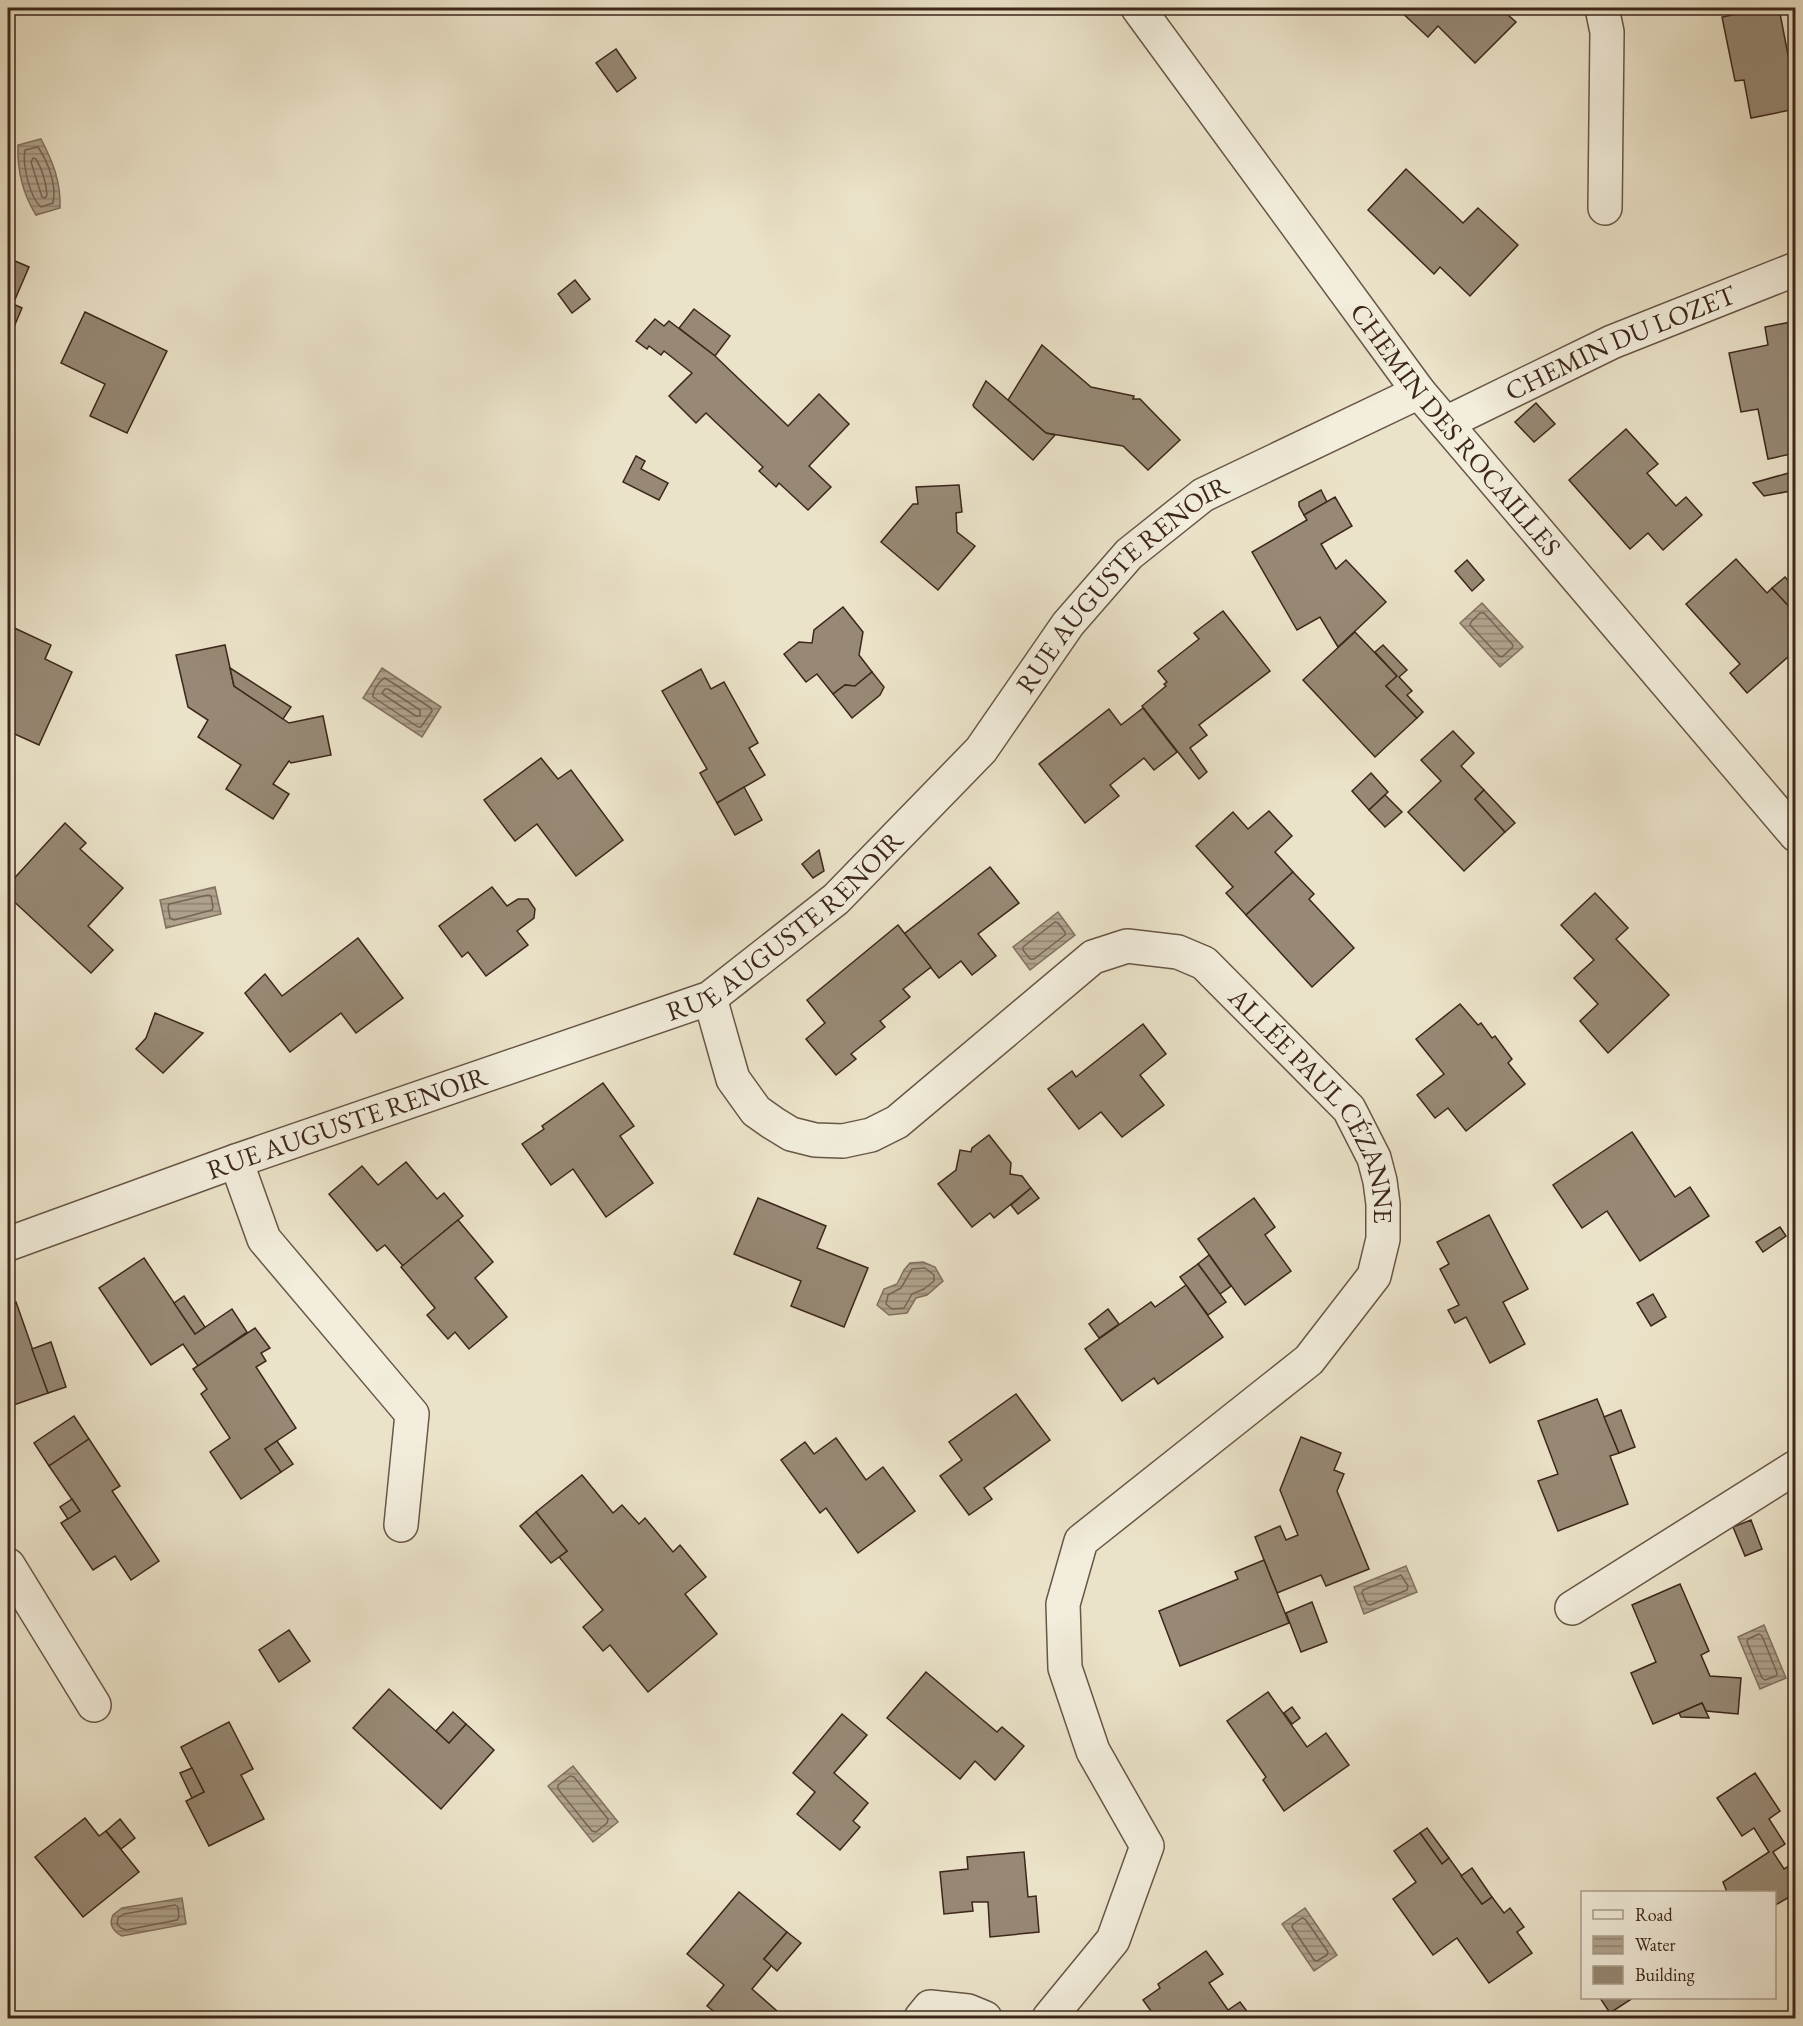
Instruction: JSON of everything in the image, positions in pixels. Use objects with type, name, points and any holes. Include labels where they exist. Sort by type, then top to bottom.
[{"type":"street","name":"CHEMIN DES ROCAILLES","points":[[1138,8],[1296,220],[1419,392],[1796,835]]},
{"type":"street","points":[[1602,8],[1607,32],[1605,208]]},
{"type":"street","name":"CHEMIN DU LOZET","points":[[1446,423],[1612,342],[1796,269]]},
{"type":"street","name":"RUE AUGUSTE RENOIR","points":[[8,1244],[236,1161],[710,998],[836,899],[981,750],[1068,624],[1129,554],[1203,495],[1419,392]]},
{"type":"street","name":"ALLÉE PAUL CÉZANNE","points":[[710,998],[733,1079],[756,1111],[791,1134],[815,1140],[843,1140],[871,1135],[897,1122],[1093,957],[1127,946],[1178,952],[1204,963],[1349,1109],[1374,1158],[1383,1204],[1383,1239],[1374,1276],[1309,1360],[1081,1541],[1063,1604],[1065,1668],[1092,1751],[1147,1846],[1113,1940],[1049,2019]]},
{"type":"street","points":[[236,1161],[264,1239],[412,1414],[401,1525]]},
{"type":"street","points":[[1572,1608],[1796,1467]]},
{"type":"street","points":[[8,1565],[94,1705]]},
{"type":"street","points":[[921,2019],[930,2007],[969,2011],[985,2019]]},
{"type":"water","points":[[41,139],[55,172],[60,208],[36,215],[22,182],[18,145]]},
{"type":"water","points":[[1482,603],[1523,647],[1500,667],[1460,623]]},
{"type":"water","points":[[382,668],[441,707],[422,737],[363,698]]},
{"type":"water","points":[[215,887],[221,914],[166,928],[160,900]]},
{"type":"water","points":[[1058,912],[1075,935],[1030,970],[1013,947]]},
{"type":"water","points":[[923,1262],[935,1267],[943,1281],[927,1295],[916,1298],[907,1313],[889,1315],[877,1305],[884,1289],[897,1284],[910,1263]]},
{"type":"water","points":[[1406,1566],[1417,1592],[1364,1614],[1354,1587]]},
{"type":"water","points":[[1764,1625],[1786,1678],[1760,1689],[1738,1637]]},
{"type":"water","points":[[573,1766],[618,1822],[593,1842],[548,1786]]},
{"type":"water","points":[[182,1898],[186,1924],[122,1936],[113,1928],[111,1922],[113,1915],[122,1908]]},
{"type":"water","points":[[1305,1908],[1337,1955],[1314,1971],[1282,1924]]},
{"type":"building","points":[[1397,8],[1500,8],[1516,22],[1475,63],[1438,26],[1428,37]]},
{"type":"building","points":[[1766,8],[1779,8],[1788,55],[1796,53],[1796,109],[1751,118],[1744,80],[1735,81],[1722,17]]},
{"type":"building","points":[[616,49],[636,78],[617,92],[596,63]]},
{"type":"building","points":[[1406,169],[1463,223],[1478,208],[1518,245],[1470,296],[1440,267],[1434,274],[1368,210]]},
{"type":"building","points":[[8,258],[29,267],[13,304],[22,308],[8,341]]},
{"type":"building","points":[[575,280],[590,299],[572,313],[558,294]]},
{"type":"building","points":[[694,309],[730,336],[715,356],[679,328]]},
{"type":"building","points":[[85,312],[167,351],[127,433],[90,416],[105,384],[61,363]]},
{"type":"building","points":[[655,319],[664,326],[669,321],[715,356],[788,426],[819,394],[849,424],[809,466],[831,487],[808,510],[779,483],[776,487],[759,471],[763,467],[706,413],[696,423],[669,396],[692,373],[664,351],[661,355],[649,346],[647,349],[636,341]]},
{"type":"building","points":[[1796,321],[1796,453],[1768,459],[1758,409],[1741,412],[1729,353],[1768,345],[1765,327]]},
{"type":"building","points":[[1042,345],[1091,387],[1140,399],[1180,440],[1148,470],[1123,446],[1046,433],[1008,400]]},
{"type":"building","points":[[986,381],[1046,433],[1055,435],[1033,460],[974,407]]},
{"type":"building","points":[[1536,403],[1555,424],[1534,442],[1515,422]]},
{"type":"building","points":[[1626,429],[1658,464],[1647,473],[1676,506],[1686,497],[1702,515],[1663,550],[1648,533],[1630,549],[1569,480]]},
{"type":"building","points":[[636,456],[645,461],[641,469],[668,483],[659,500],[623,482]]},
{"type":"building","points":[[1792,472],[1796,490],[1764,496],[1753,483]]},
{"type":"building","points":[[959,485],[962,512],[956,513],[957,532],[975,546],[938,590],[881,542],[913,504],[918,504],[916,487]]},
{"type":"building","points":[[1321,490],[1327,502],[1304,515],[1299,502]]},
{"type":"building","points":[[1335,497],[1352,526],[1321,544],[1336,569],[1346,560],[1386,602],[1338,647],[1320,617],[1297,630],[1252,552],[1307,520],[1304,515]]},
{"type":"building","points":[[1736,559],[1767,593],[1772,588],[1796,614],[1796,650],[1747,693],[1730,673],[1740,664],[1686,604]]},
{"type":"building","points":[[1467,560],[1484,580],[1472,591],[1455,571]]},
{"type":"building","points":[[1785,577],[1796,589],[1796,614],[1772,588]]},
{"type":"building","points":[[843,607],[863,632],[859,655],[872,672],[855,686],[845,685],[833,694],[817,674],[806,682],[784,654],[799,642],[812,643],[814,630]]},
{"type":"building","points":[[1223,611],[1270,671],[1199,725],[1207,735],[1190,748],[1207,772],[1199,779],[1142,706],[1166,686],[1164,684],[1167,682],[1158,671],[1199,639],[1194,633]]},
{"type":"building","points":[[8,625],[51,645],[45,659],[72,672],[39,745],[8,731],[10,687],[8,686]]},
{"type":"building","points":[[1355,632],[1397,676],[1386,686],[1417,718],[1375,757],[1303,680]]},
{"type":"building","points":[[225,645],[234,686],[289,723],[323,716],[331,755],[291,763],[289,761],[273,784],[289,794],[273,819],[226,789],[241,765],[198,737],[208,720],[188,707],[176,655]]},
{"type":"building","points":[[1383,645],[1407,670],[1399,677],[1412,691],[1407,695],[1423,712],[1417,718],[1386,686],[1397,676],[1375,652]]},
{"type":"building","points":[[230,668],[291,707],[283,719],[234,686]]},
{"type":"building","points":[[701,669],[711,689],[724,682],[758,743],[749,748],[765,775],[717,803],[700,773],[707,769],[662,691]]},
{"type":"building","points":[[872,672],[884,687],[880,695],[852,718],[833,694],[845,685],[855,686]]},
{"type":"building","points":[[1143,708],[1177,752],[1154,770],[1144,758],[1110,785],[1119,796],[1085,823],[1039,764],[1109,709],[1121,725]]},
{"type":"building","points":[[1453,731],[1474,753],[1461,766],[1484,790],[1475,799],[1505,832],[1464,871],[1408,812],[1441,781],[1421,760]]},
{"type":"building","points":[[541,758],[558,779],[571,770],[623,840],[576,876],[537,824],[515,841],[484,800]]},
{"type":"building","points":[[1371,773],[1388,792],[1369,810],[1352,791]]},
{"type":"building","points":[[744,787],[762,820],[735,835],[717,803]]},
{"type":"building","points":[[1484,790],[1515,823],[1505,832],[1475,799]]},
{"type":"building","points":[[1385,795],[1402,812],[1385,827],[1369,810]]},
{"type":"building","points":[[1269,811],[1292,836],[1275,852],[1293,872],[1246,915],[1226,893],[1233,887],[1196,846],[1233,812],[1248,829]]},
{"type":"building","points":[[65,823],[86,843],[80,849],[123,888],[88,926],[113,950],[91,973],[8,896],[8,885]]},
{"type":"building","points":[[819,850],[824,871],[813,878],[802,864]]},
{"type":"building","points":[[990,867],[1019,903],[978,934],[996,956],[972,975],[961,961],[939,978],[904,934]]},
{"type":"building","points":[[1293,872],[1314,894],[1309,899],[1354,948],[1312,987],[1246,915]]},
{"type":"building","points":[[492,887],[507,906],[518,899],[528,899],[535,909],[534,918],[517,931],[528,945],[486,976],[468,952],[462,957],[439,926]]},
{"type":"building","points":[[1595,893],[1628,928],[1616,939],[1669,995],[1608,1053],[1580,1021],[1598,1004],[1574,978],[1594,960],[1561,925]]},
{"type":"building","points":[[898,925],[931,967],[903,989],[910,997],[880,1021],[885,1027],[851,1054],[856,1059],[836,1075],[806,1039],[825,1023],[807,1000]]},
{"type":"building","points":[[358,938],[403,998],[356,1033],[341,1013],[290,1052],[245,993],[265,974],[282,996]]},
{"type":"building","points":[[1460,1004],[1478,1025],[1481,1023],[1492,1038],[1495,1036],[1512,1059],[1508,1063],[1525,1084],[1466,1131],[1448,1108],[1435,1118],[1417,1095],[1444,1074],[1416,1039]]},
{"type":"building","points":[[155,1013],[203,1033],[163,1073],[136,1049],[146,1038]]},
{"type":"building","points":[[1143,1024],[1166,1054],[1140,1075],[1164,1105],[1122,1137],[1101,1112],[1079,1129],[1048,1089],[1072,1071],[1076,1077]]},
{"type":"building","points":[[603,1083],[634,1126],[620,1136],[653,1183],[606,1217],[573,1169],[551,1185],[522,1144],[544,1129],[542,1126]]},
{"type":"building","points":[[1632,1132],[1675,1197],[1690,1187],[1709,1216],[1640,1261],[1607,1211],[1582,1228],[1553,1185]]},
{"type":"building","points":[[989,1135],[1011,1163],[1010,1174],[1022,1176],[1031,1188],[994,1218],[990,1213],[972,1227],[938,1184],[956,1170],[960,1150],[971,1152],[972,1148]]},
{"type":"building","points":[[406,1162],[437,1199],[444,1193],[463,1216],[403,1266],[385,1245],[377,1251],[329,1194],[362,1166],[378,1185]]},
{"type":"building","points":[[1031,1188],[1039,1198],[1018,1214],[1011,1205]]},
{"type":"building","points":[[758,1198],[826,1226],[817,1248],[868,1268],[844,1327],[791,1306],[801,1281],[734,1254]]},
{"type":"building","points":[[1254,1198],[1275,1227],[1265,1235],[1291,1271],[1245,1305],[1198,1239]]},
{"type":"building","points":[[1489,1215],[1528,1289],[1503,1302],[1525,1344],[1490,1363],[1466,1317],[1455,1323],[1448,1310],[1459,1305],[1440,1269],[1449,1264],[1437,1242]]},
{"type":"building","points":[[458,1220],[493,1262],[475,1278],[507,1317],[469,1349],[455,1332],[448,1339],[427,1315],[435,1308],[401,1267]]},
{"type":"building","points":[[1780,1227],[1786,1236],[1763,1252],[1756,1242]]},
{"type":"building","points":[[1209,1255],[1231,1286],[1220,1294],[1198,1264]]},
{"type":"building","points":[[144,1258],[195,1334],[232,1309],[247,1332],[198,1366],[183,1344],[151,1365],[99,1288]]},
{"type":"building","points":[[1198,1264],[1226,1302],[1208,1315],[1180,1277]]},
{"type":"building","points":[[1186,1285],[1223,1337],[1158,1384],[1154,1378],[1122,1401],[1085,1349],[1151,1302],[1155,1307]]},
{"type":"building","points":[[1653,1294],[1666,1317],[1651,1326],[1637,1303]]},
{"type":"building","points":[[184,1296],[205,1327],[195,1334],[174,1303]]},
{"type":"building","points":[[16,1302],[48,1393],[8,1407],[8,1305]]},
{"type":"building","points":[[1108,1309],[1119,1324],[1099,1338],[1089,1324]]},
{"type":"building","points":[[255,1328],[270,1348],[261,1353],[266,1361],[256,1367],[296,1428],[265,1449],[281,1472],[241,1499],[210,1452],[230,1438],[201,1394],[207,1389],[193,1369]]},
{"type":"building","points":[[51,1342],[66,1387],[48,1393],[32,1349]]},
{"type":"building","points":[[1016,1394],[1050,1440],[984,1488],[992,1499],[969,1515],[940,1476],[962,1460],[949,1442]]},
{"type":"building","points":[[1597,1399],[1619,1453],[1610,1456],[1628,1504],[1558,1531],[1538,1481],[1558,1474],[1538,1421]]},
{"type":"building","points":[[1621,1410],[1635,1447],[1619,1453],[1604,1417]]},
{"type":"building","points":[[74,1416],[89,1439],[49,1466],[34,1443]]},
{"type":"building","points":[[1301,1437],[1341,1453],[1334,1470],[1344,1474],[1337,1491],[1369,1569],[1326,1586],[1321,1575],[1277,1593],[1255,1537],[1280,1526],[1286,1540],[1298,1535],[1280,1490]]},
{"type":"building","points":[[836,1438],[866,1480],[883,1467],[915,1511],[858,1553],[826,1508],[820,1513],[781,1460],[805,1442],[814,1454]]},
{"type":"building","points":[[89,1439],[120,1486],[112,1491],[159,1561],[131,1580],[115,1556],[93,1570],[61,1523],[80,1511],[49,1466]]},
{"type":"building","points":[[277,1441],[293,1464],[281,1472],[265,1449]]},
{"type":"building","points":[[582,1475],[613,1513],[622,1505],[639,1524],[645,1518],[673,1552],[680,1545],[706,1577],[685,1594],[717,1634],[648,1692],[610,1645],[603,1651],[583,1627],[603,1610],[559,1557],[567,1551],[536,1512]]},
{"type":"building","points":[[72,1499],[80,1511],[68,1519],[60,1507]]},
{"type":"building","points":[[536,1512],[567,1551],[551,1563],[520,1526]]},
{"type":"building","points":[[1751,1520],[1762,1549],[1745,1556],[1733,1527]]},
{"type":"building","points":[[1264,1560],[1289,1623],[1180,1666],[1159,1611],[1238,1579],[1235,1572]]},
{"type":"building","points":[[1680,1584],[1709,1651],[1701,1655],[1710,1676],[1741,1678],[1738,1714],[1706,1711],[1702,1703],[1653,1724],[1631,1673],[1656,1662],[1632,1605]]},
{"type":"building","points":[[1312,1602],[1327,1642],[1301,1652],[1286,1613]]},
{"type":"building","points":[[289,1630],[310,1661],[279,1682],[259,1650]]},
{"type":"building","points":[[926,1672],[997,1732],[1002,1727],[1024,1746],[995,1780],[975,1761],[960,1779],[887,1718]]},
{"type":"building","points":[[389,1689],[449,1743],[466,1724],[494,1750],[441,1809],[353,1728]]},
{"type":"building","points":[[1268,1692],[1307,1747],[1326,1733],[1349,1765],[1284,1811],[1263,1780],[1266,1777],[1227,1721]]},
{"type":"building","points":[[1702,1703],[1709,1718],[1681,1717],[1679,1713]]},
{"type":"building","points":[[1292,1707],[1300,1718],[1292,1724],[1284,1713]]},
{"type":"building","points":[[453,1712],[466,1724],[449,1743],[436,1731]]},
{"type":"building","points":[[842,1714],[867,1735],[834,1773],[868,1803],[853,1821],[860,1827],[840,1850],[797,1814],[815,1792],[793,1773]]},
{"type":"building","points":[[229,1722],[253,1769],[241,1775],[264,1819],[209,1846],[186,1801],[204,1792],[181,1747]]},
{"type":"building","points":[[192,1768],[204,1792],[192,1798],[180,1773]]},
{"type":"building","points":[[1755,1773],[1780,1811],[1769,1819],[1785,1844],[1773,1852],[1784,1869],[1796,1862],[1796,1893],[1776,1905],[1776,1891],[1727,1891],[1723,1882],[1769,1852],[1754,1828],[1742,1836],[1717,1798]]},
{"type":"building","points":[[85,1818],[99,1836],[106,1831],[139,1872],[83,1917],[35,1857]]},
{"type":"building","points":[[120,1819],[135,1838],[121,1849],[106,1831]]},
{"type":"building","points":[[1427,1828],[1449,1858],[1442,1864],[1420,1833]]},
{"type":"building","points":[[1420,1833],[1442,1864],[1449,1858],[1482,1904],[1492,1897],[1504,1913],[1510,1908],[1524,1927],[1517,1932],[1532,1953],[1489,1983],[1457,1938],[1433,1955],[1393,1899],[1416,1882],[1394,1851]]},
{"type":"building","points":[[1024,1852],[1028,1897],[1036,1896],[1039,1932],[990,1937],[988,1902],[972,1902],[973,1911],[944,1914],[940,1872],[968,1869],[967,1857]]},
{"type":"building","points":[[1472,1868],[1492,1897],[1482,1904],[1461,1876]]},
{"type":"building","points":[[739,1892],[787,1932],[764,1959],[772,1965],[752,1989],[785,2018],[722,2018],[707,2006],[724,1985],[687,1954]]},
{"type":"building","points":[[787,1932],[801,1943],[777,1971],[764,1959]]},
{"type":"building","points":[[1206,1951],[1223,1974],[1209,1983],[1228,2010],[1240,2002],[1252,2018],[1156,2018],[1143,2000],[1160,1988],[1158,1984]]},
{"type":"building","points":[[1601,1999],[1631,1999],[1610,2013]]}]
